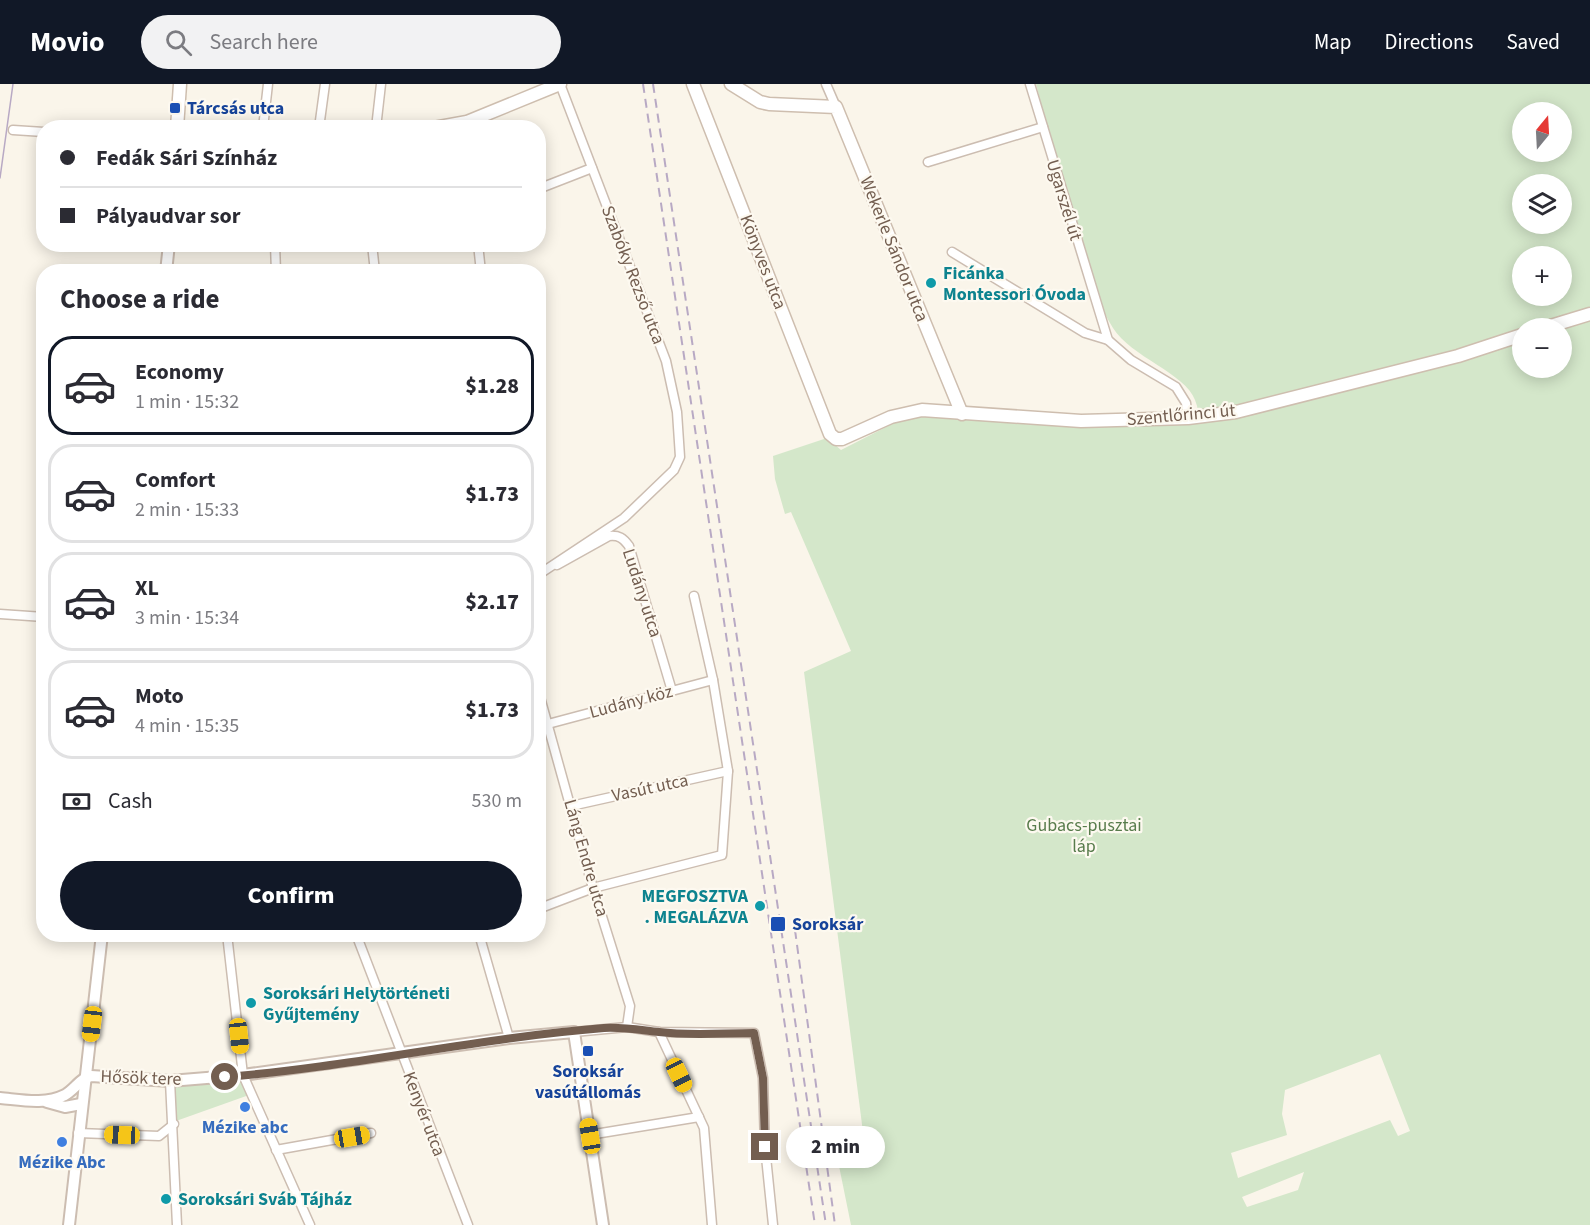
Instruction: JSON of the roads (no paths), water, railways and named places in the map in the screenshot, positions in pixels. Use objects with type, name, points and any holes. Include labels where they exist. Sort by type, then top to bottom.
[{"type":"main road","points":[[178,120],[180,84]]},
{"type":"main road","points":[[476,120],[536,88],[560,84]]},
{"type":"main road","name":"Könyves utca","points":[[693,84],[830,434],[836,439]]},
{"type":"main road","points":[[730,84],[760,102],[769,104],[836,106]]},
{"type":"main road","name":"Wekerle Sándor utca","points":[[836,106],[962,414]]},
{"type":"main road","points":[[1572,319],[1590,314]]},
{"type":"main road","name":"Szentlőrinci út","points":[[836,439],[842,439],[905,413],[922,410],[1082,421],[1188,418],[1236,412],[1312,395],[1458,356],[1512,338]]},
{"type":"street","points":[[264,120],[268,84]]},
{"type":"street","points":[[320,120],[324,84]]},
{"type":"street","points":[[377,120],[381,84]]},
{"type":"street","name":"Szabóky Rezső utca","points":[[550,566],[624,518],[674,470],[680,457],[677,412],[668,368],[560,84]]},
{"type":"street","name":"Wekerle Sándor utca","points":[[826,84],[836,106]]},
{"type":"street","name":"Ugarszél út","points":[[1030,84],[1108,340]]},
{"type":"street","points":[[928,162],[1043,127]]},
{"type":"street","points":[[13,130],[36,131]]},
{"type":"street","points":[[546,186],[592,168]]},
{"type":"street","points":[[952,252],[1084,333],[1108,340],[1131,360],[1176,387],[1186,403],[1188,418]]},
{"type":"street","name":"Ludány utca","points":[[550,566],[561,565],[609,536],[617,535],[624,539],[629,546],[672,691]]},
{"type":"street","points":[[546,569],[550,566]]},
{"type":"street","points":[[546,906],[593,888],[722,855],[728,771],[713,680],[694,596]]},
{"type":"street","points":[[0,614],[36,616]]},
{"type":"street","name":"Ludány köz","points":[[548,724],[713,680]]},
{"type":"street","name":"Láng Endre utca","points":[[546,717],[593,888],[630,1006],[627,1027]]},
{"type":"street","name":"Vasút utca","points":[[571,806],[728,771]]},
{"type":"street","points":[[69,1225],[101,942]]},
{"type":"street","points":[[229,942],[243,1075],[310,1225]]},
{"type":"street","name":"Kenyér utca","points":[[359,942],[468,1225]]},
{"type":"street","points":[[481,942],[509,1038]]},
{"type":"street","name":"Hősök tere","points":[[0,1098],[47,1101],[67,1094],[86,1077],[170,1081],[243,1075],[509,1038],[627,1027],[658,1032],[754,1033],[763,1078],[765,1147],[773,1225]]},
{"type":"street","points":[[574,1032],[603,1225]]},
{"type":"street","points":[[658,1032],[704,1128],[712,1225]]},
{"type":"street","points":[[170,1081],[174,1124],[177,1225]]},
{"type":"street","points":[[47,1101],[65,1107],[81,1104]]},
{"type":"street","points":[[590,1136],[699,1117]]},
{"type":"street","points":[[78,1132],[159,1136],[174,1124]]},
{"type":"street","points":[[276,1150],[371,1133]]},
{"type":"tram line","points":[[0,178],[13,84]]},
{"type":"railway","points":[[643,84],[815,1225]]},
{"type":"railway","points":[[653,84],[826,1225]]},
{"type":"railway","points":[[795,930],[835,1225]]},
{"type":"place","name":"Tárcsás utca","points":[[175,108]]},
{"type":"place","name":"Ficánka Montessori Óvoda","points":[[931,283]]},
{"type":"place","name":"MEGFOSZTVA . MEGALÁZVA","points":[[760,906]]},
{"type":"place","name":"Soroksár","points":[[778,924]]},
{"type":"place","name":"Soroksári Helytörténeti Gyűjtemény","points":[[251,1003]]},
{"type":"place","name":"Soroksár vasútállomás","points":[[588,1051]]},
{"type":"place","name":"Mézike abc","points":[[245,1107]]},
{"type":"place","name":"Mézike Abc","points":[[62,1142]]},
{"type":"place","name":"Soroksári Sváb Tájház","points":[[166,1199]]},
{"type":"park label","name":"Gubacs-pusztai láp","points":[[1084,835]]}]
